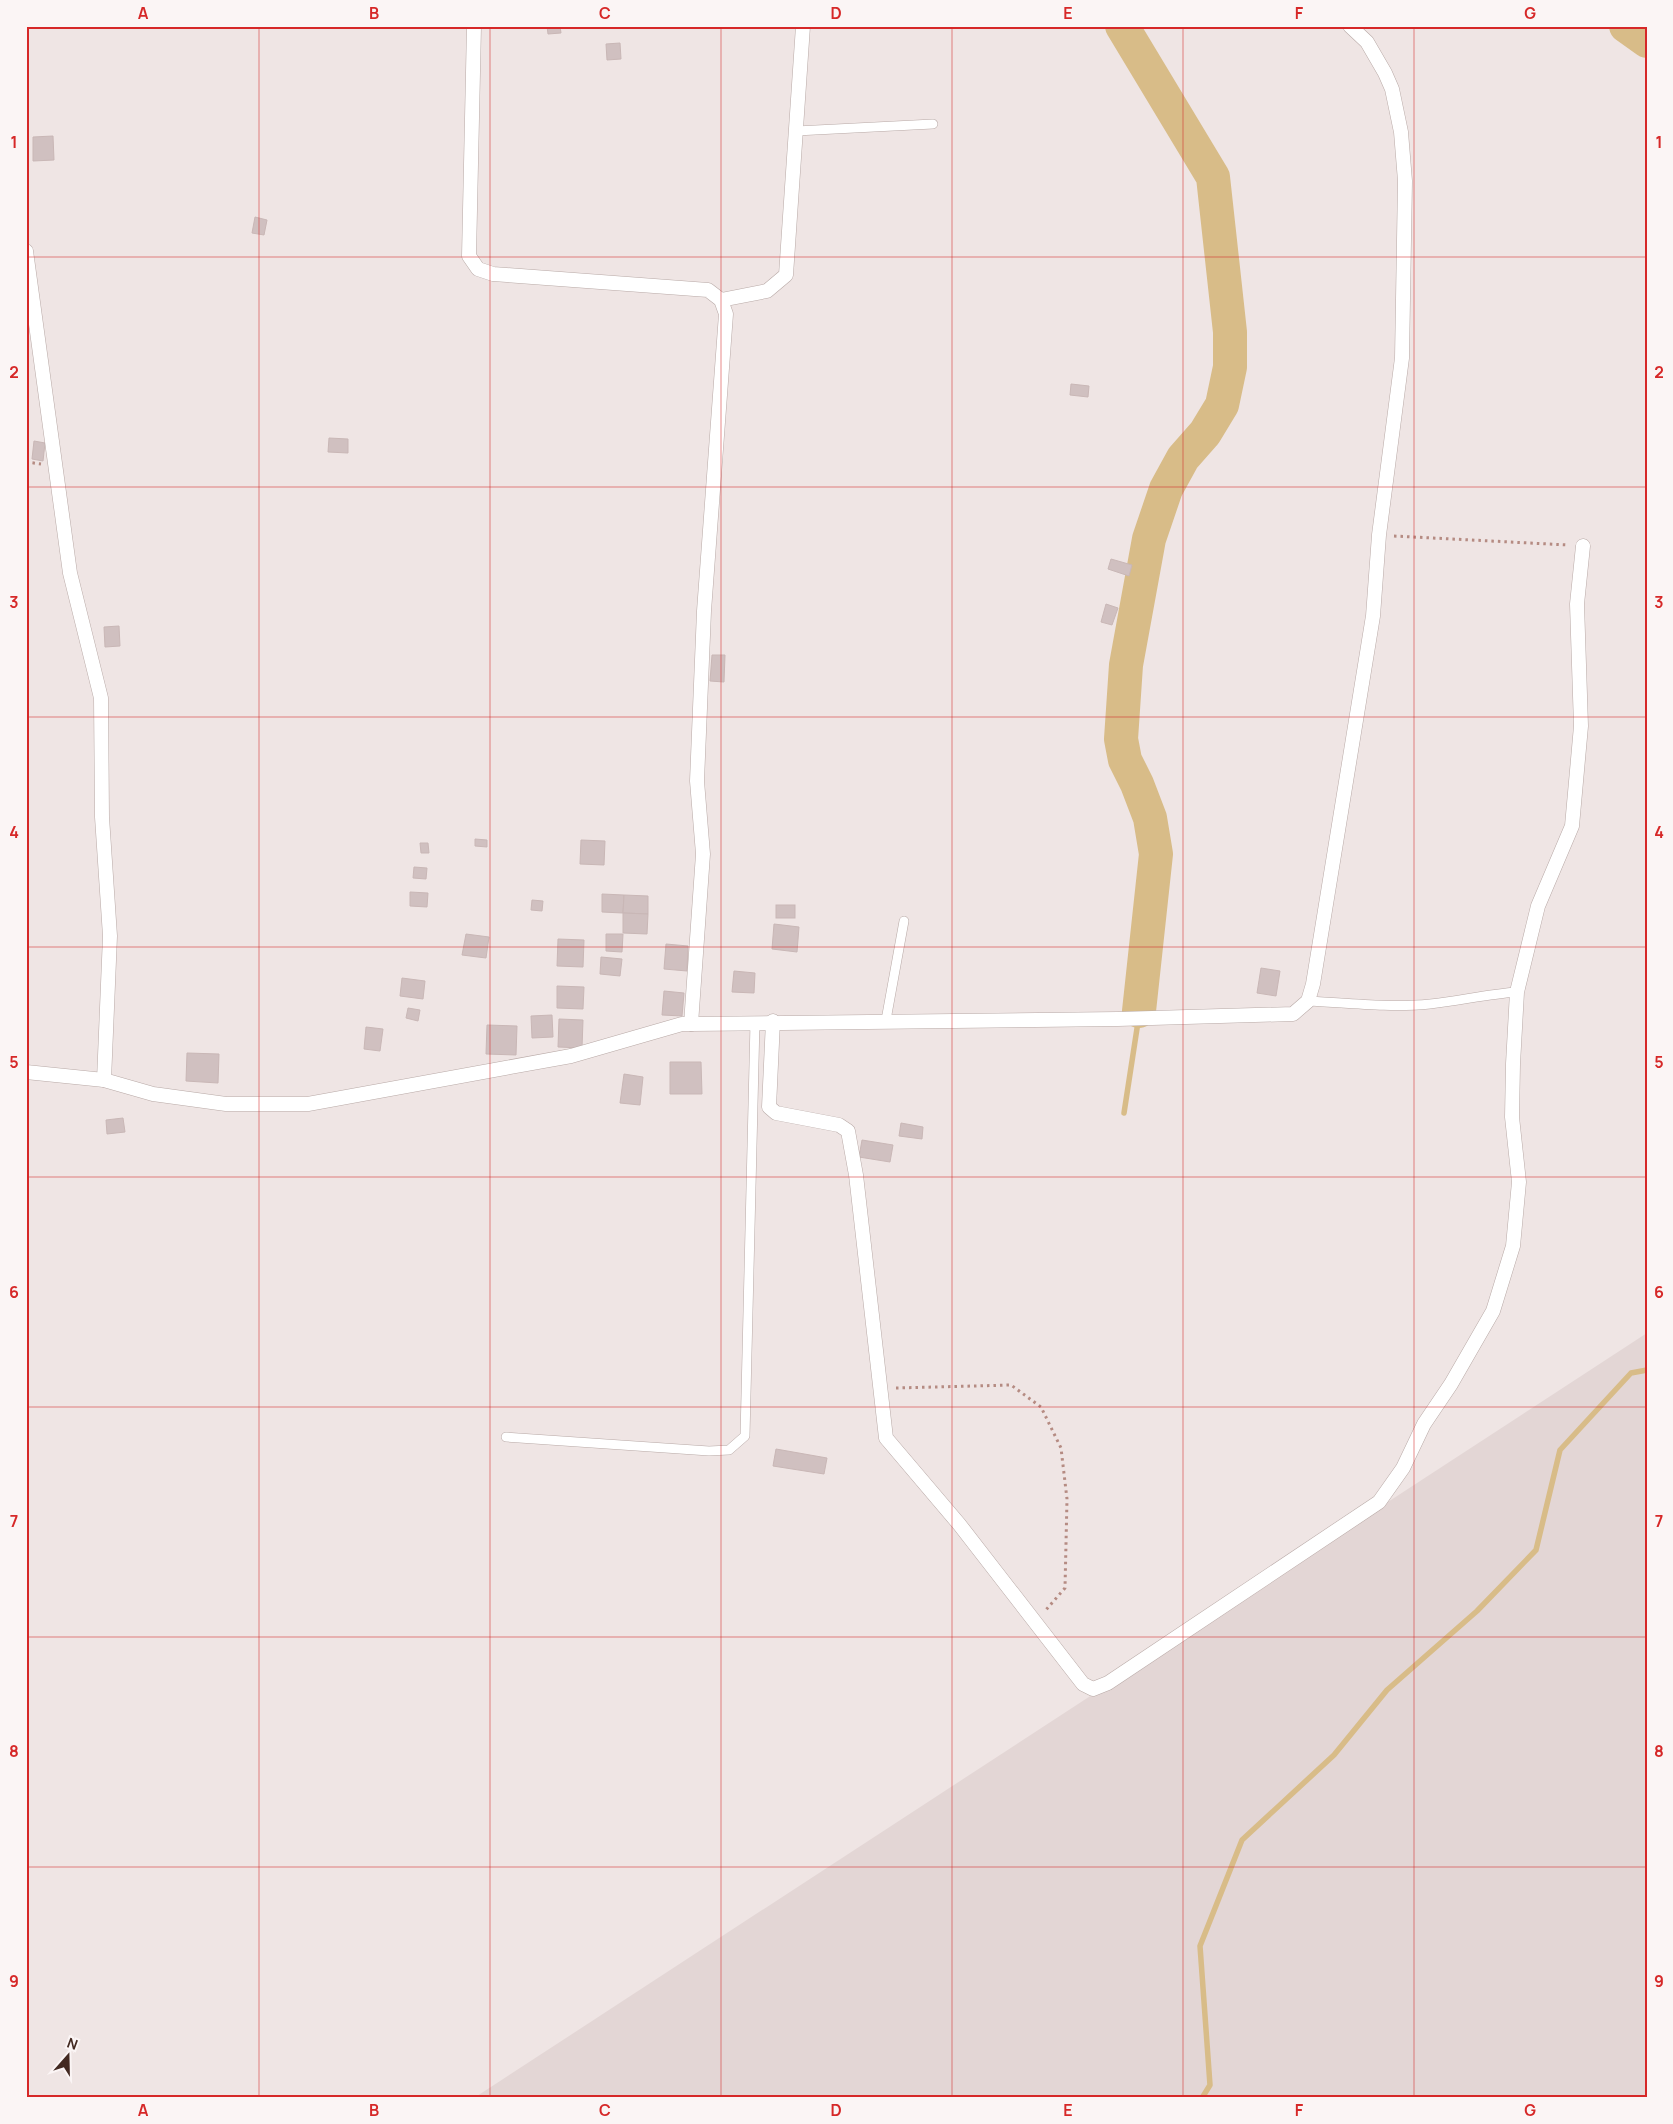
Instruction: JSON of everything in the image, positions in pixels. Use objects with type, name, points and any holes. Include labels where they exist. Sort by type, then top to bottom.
[{"type":"street","points":[[474,26],[469,256],[478,268],[493,274],[708,290],[721,300],[726,314],[704,611],[698,781],[703,854],[691,1024]]},
{"type":"street","points":[[721,300],[767,291],[786,275],[803,26]]},
{"type":"street","points":[[26,1072],[104,1080],[154,1094],[226,1104],[308,1104],[572,1056],[691,1024],[886,1020],[1118,1019],[1292,1014],[1308,1001],[1313,984],[1374,616],[1379,535],[1402,358],[1405,181],[1401,132],[1392,89],[1374,52],[1367,42],[1350,26]]},
{"type":"street","points":[[26,251],[70,573],[101,698],[102,817],[110,936],[104,1080]]},
{"type":"street","points":[[773,1022],[769,1106],[776,1113],[839,1125],[848,1131],[856,1175],[886,1438],[959,1524],[1083,1684],[1093,1689],[1116,1678],[1379,1502],[1403,1468],[1424,1424],[1451,1384],[1493,1311],[1513,1246],[1519,1182],[1512,1117],[1517,992],[1538,906],[1572,826],[1580,726],[1576,604],[1583,546]]},
{"type":"lane","points":[[796,131],[933,124]]},
{"type":"lane","points":[[886,1020],[904,921]]},
{"type":"lane","points":[[1308,1001],[1429,1004],[1482,995],[1517,992]]},
{"type":"lane","points":[[506,1437],[728,1450],[745,1436],[755,1022]]},
{"type":"path","points":[[1379,535],[1583,546]]},
{"type":"path","points":[[881,1389],[1011,1385],[1041,1407],[1061,1448],[1067,1500],[1065,1588],[1035,1622]]},
{"type":"shaded area","points":[[1647,1333],[1647,2098],[474,2098]]},
{"type":"building","points":[[547,26],[560,26],[561,33],[548,34]]},
{"type":"building","points":[[620,43],[621,59],[607,60],[606,44]]},
{"type":"building","points":[[53,136],[54,160],[33,161],[33,137]]},
{"type":"building","points":[[255,217],[267,220],[264,235],[252,233]]},
{"type":"building","points":[[1071,384],[1089,386],[1088,397],[1070,395]]},
{"type":"building","points":[[329,438],[348,439],[348,453],[328,452]]},
{"type":"building","points":[[34,441],[45,443],[43,461],[32,459]]},
{"type":"building","points":[[1111,559],[1132,565],[1129,576],[1108,569]]},
{"type":"building","points":[[1106,604],[1118,608],[1112,625],[1101,622]]},
{"type":"building","points":[[119,626],[120,646],[105,647],[104,627]]},
{"type":"building","points":[[712,655],[725,655],[724,682],[710,681]]},
{"type":"building","points":[[475,839],[487,840],[487,847],[475,846]]},
{"type":"building","points":[[581,840],[605,841],[604,865],[580,864]]},
{"type":"building","points":[[420,843],[428,843],[429,853],[421,853]]},
{"type":"building","points":[[414,867],[427,868],[426,879],[413,878]]},
{"type":"building","points":[[410,892],[428,893],[427,907],[410,906]]},
{"type":"building","points":[[602,894],[624,895],[623,913],[602,912]]},
{"type":"building","points":[[624,895],[648,896],[648,914],[623,913]]},
{"type":"building","points":[[532,900],[543,901],[542,911],[531,910]]},
{"type":"building","points":[[776,905],[795,905],[795,918],[776,918]]},
{"type":"building","points":[[623,913],[648,914],[647,934],[623,933]]},
{"type":"building","points":[[774,924],[799,927],[797,952],[772,949]]},
{"type":"building","points":[[466,934],[489,937],[486,958],[462,955]]},
{"type":"building","points":[[606,934],[623,934],[622,952],[606,951]]},
{"type":"building","points":[[558,939],[584,940],[583,967],[557,966]]},
{"type":"building","points":[[666,944],[688,946],[687,971],[664,969]]},
{"type":"building","points":[[601,957],[622,959],[620,976],[600,974]]},
{"type":"building","points":[[1261,968],[1280,971],[1276,996],[1257,993]]},
{"type":"building","points":[[734,971],[755,973],[754,993],[732,992]]},
{"type":"building","points":[[402,978],[425,981],[423,999],[400,996]]},
{"type":"building","points":[[557,986],[584,987],[583,1009],[557,1008]]},
{"type":"building","points":[[664,991],[684,993],[682,1016],[662,1015]]},
{"type":"building","points":[[408,1008],[420,1010],[418,1021],[406,1018]]},
{"type":"building","points":[[552,1015],[553,1037],[532,1038],[531,1016]]},
{"type":"building","points":[[559,1019],[583,1020],[582,1048],[558,1047]]},
{"type":"building","points":[[487,1025],[517,1026],[516,1055],[486,1054]]},
{"type":"building","points":[[366,1027],[383,1029],[380,1051],[364,1049]]},
{"type":"building","points":[[187,1053],[219,1054],[218,1083],[186,1081]]},
{"type":"building","points":[[670,1062],[701,1062],[702,1094],[670,1094]]},
{"type":"building","points":[[624,1074],[643,1077],[640,1105],[620,1103]]},
{"type":"building","points":[[123,1118],[125,1132],[107,1134],[106,1120]]},
{"type":"building","points":[[901,1123],[923,1127],[922,1139],[899,1136]]},
{"type":"building","points":[[862,1140],[893,1145],[890,1162],[859,1157]]},
{"type":"building","points":[[776,1449],[827,1458],[824,1474],[773,1466]]},
{"type":"waterway","points":[[1122,26],[1213,177],[1230,332],[1230,367],[1222,405],[1205,433],[1183,458],[1166,489],[1149,539],[1126,665],[1121,739],[1125,760],[1137,784],[1150,818],[1156,854],[1139,1011]]},
{"type":"waterway","points":[[1626,26],[1647,41]]},
{"type":"waterway","points":[[1124,1113],[1138,1022]]},
{"type":"waterway","points":[[1202,2098],[1210,2085],[1200,1946],[1242,1840],[1334,1755],[1387,1690],[1477,1611],[1536,1550],[1560,1450],[1631,1373],[1647,1370]]}]
